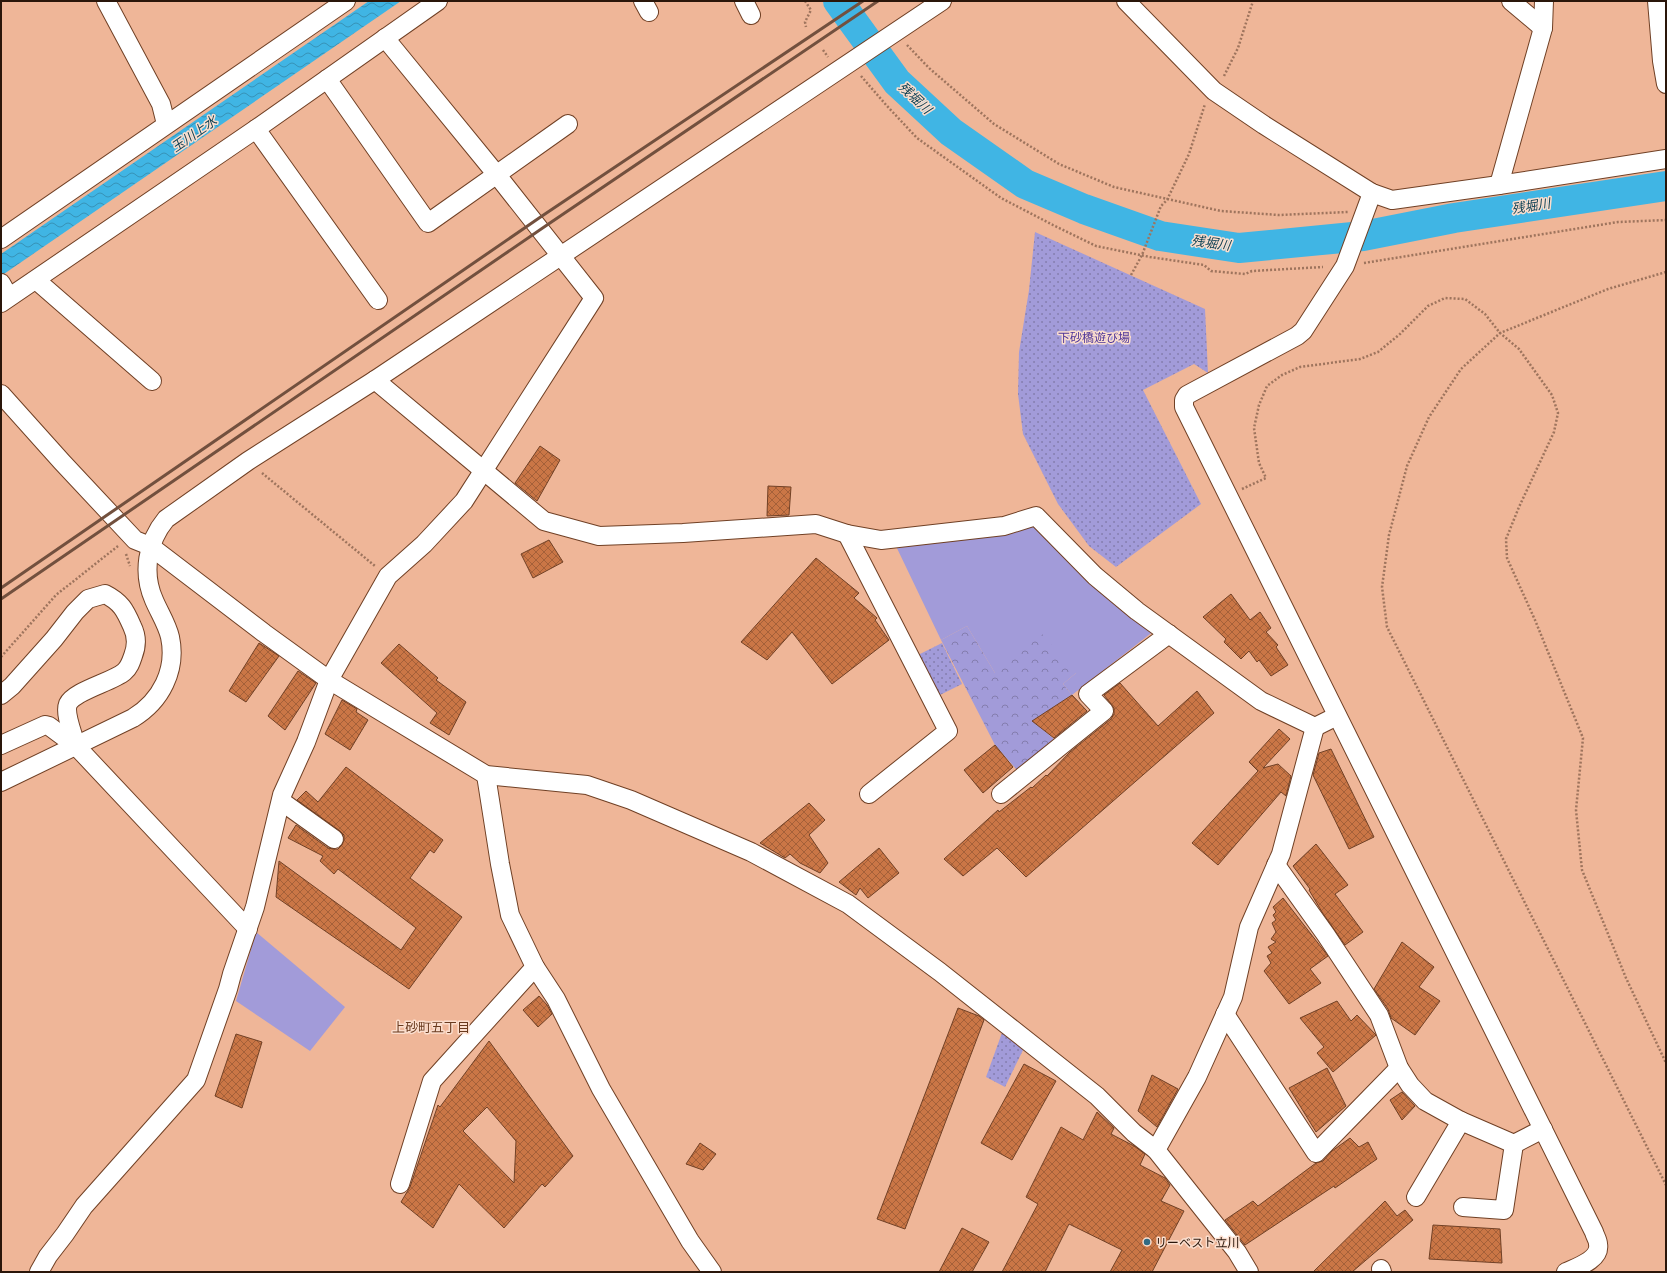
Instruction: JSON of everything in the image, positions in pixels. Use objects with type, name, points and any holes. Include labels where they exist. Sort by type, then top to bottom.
[{"type":"street","points":[[106,1],[161,104],[166,124]]},
{"type":"street","points":[[1,239],[346,1]]},
{"type":"street","points":[[4,293],[36,280],[256,129],[438,1]]},
{"type":"street","points":[[1,782],[139,714],[154,702],[164,685],[169,672],[171,647],[166,626],[148,584],[147,566],[150,546],[160,526],[166,519],[248,461],[375,380],[560,256],[858,66],[899,38],[942,1]]},
{"type":"street","points":[[1126,1],[1214,91],[1264,125],[1372,193],[1392,200],[1666,159]]},
{"type":"street","points":[[1512,1],[1543,28]]},
{"type":"street","points":[[1499,185],[1543,28],[1544,1]]},
{"type":"street","points":[[1657,1],[1662,61],[1666,84]]},
{"type":"street","points":[[39,1272],[48,1256],[84,1206],[196,1080],[255,907],[281,800],[306,742],[329,680],[388,576],[424,544],[457,510],[594,298],[385,38]]},
{"type":"street","points":[[327,79],[428,223],[568,124]]},
{"type":"street","points":[[256,129],[378,300]]},
{"type":"street","points":[[1372,193],[1358,213],[1356,260],[1344,266],[1316,311],[1297,336],[1187,395],[1184,400],[1184,407],[1543,1129],[1598,1244],[1598,1250],[1595,1256],[1566,1272]]},
{"type":"street","points":[[36,280],[152,381]]},
{"type":"street","points":[[375,380],[544,521],[599,536],[683,533],[816,524],[847,534],[881,540],[1004,526],[1036,516],[1095,576],[1137,611],[1261,701],[1315,727]]},
{"type":"street","points":[[1,394],[135,540],[150,546],[264,634],[329,680],[486,775],[587,786],[631,800],[751,852],[848,904],[940,972],[1097,1096],[1134,1132],[1156,1150],[1237,1252],[1249,1272]]},
{"type":"street","points":[[847,534],[948,731],[869,794]]},
{"type":"street","points":[[1,695],[12,686],[54,639],[75,612],[88,599],[105,594],[118,601],[127,613],[135,632],[136,644],[134,653],[128,668],[123,672],[75,696],[68,704],[68,716],[76,746]]},
{"type":"street","points":[[1001,794],[1104,711],[1088,694],[1170,634]]},
{"type":"street","points":[[1156,1150],[1197,1077],[1233,997],[1249,927],[1280,854],[1315,727],[1337,716]]},
{"type":"street","points":[[1,745],[45,724],[76,746],[248,929]]},
{"type":"street","points":[[486,775],[500,864],[510,915],[535,967],[556,999],[601,1089],[690,1242],[712,1272]]},
{"type":"street","points":[[281,800],[334,839]]},
{"type":"street","points":[[1276,865],[1326,934],[1380,1015],[1399,1068],[1410,1085],[1425,1101],[1461,1121],[1514,1144]]},
{"type":"street","points":[[400,1184],[432,1081],[535,967]]},
{"type":"street","points":[[1225,1014],[1316,1153],[1399,1068]]},
{"type":"street","points":[[1416,1197],[1461,1121]]},
{"type":"street","points":[[1514,1144],[1543,1129]]},
{"type":"street","points":[[1463,1207],[1504,1210],[1514,1144]]},
{"type":"path","points":[[805,1],[811,10],[805,22],[806,27]]},
{"type":"path","points":[[1223,78],[1238,48],[1253,1]]},
{"type":"path","points":[[899,38],[929,68],[994,124],[1052,160],[1114,187],[1220,211],[1279,216],[1358,213]]},
{"type":"path","points":[[858,66],[887,106],[917,138],[1001,198],[1096,246],[1204,265],[1212,271],[1245,274],[1252,271],[1324,267]]},
{"type":"path","points":[[1131,275],[1142,255],[1161,206],[1166,200],[1189,154],[1207,99]]},
{"type":"path","points":[[1356,260],[1610,223],[1666,220]]},
{"type":"path","points":[[1666,272],[1608,289],[1500,333],[1461,369],[1429,417],[1407,466],[1389,534],[1382,587],[1387,627],[1666,1185]]},
{"type":"path","points":[[1255,483],[1266,478],[1259,463],[1254,428],[1259,405],[1267,386],[1282,375],[1300,367],[1360,359],[1378,352],[1400,334],[1428,306],[1445,298],[1465,299],[1485,314],[1500,333],[1519,349],[1552,395],[1558,413],[1554,432],[1519,507],[1506,539],[1507,558],[1583,738],[1576,810],[1582,870],[1626,978],[1666,1063]]},
{"type":"path","points":[[248,461],[388,576]]},
{"type":"path","points":[[1,657],[56,595],[122,543]]},
{"type":"path","points":[[125,550],[131,570]]},
{"type":"green space","name":"下砂橋遊び場","points":[[1035,232],[1205,309],[1208,373],[1194,364],[1143,390],[1201,504],[1116,567],[1089,546],[1058,504],[1023,434],[1018,394],[1019,352],[1029,290]]},
{"type":"green space","points":[[1033,519],[1159,627],[1072,695],[1063,684],[1076,673],[995,673],[967,626],[941,640],[894,542]]},
{"type":"green space","points":[[967,626],[995,673],[1042,634],[1076,673],[1063,684],[1072,695],[1033,721],[1054,739],[1017,770],[995,745],[941,640]]},
{"type":"green space","points":[[942,643],[962,684],[936,697],[916,656]]},
{"type":"green space","points":[[256,932],[345,1007],[310,1051],[236,1001]]},
{"type":"green space","points":[[1003,1030],[1025,1046],[1005,1087],[986,1077]]},
{"type":"water","name":"玉川上水","points":[[369,1],[401,1],[1,276],[1,254]]},
{"type":"building","points":[[540,446],[560,460],[537,501],[515,483]]},
{"type":"building","points":[[768,486],[791,487],[789,515],[767,516]]},
{"type":"building","points":[[549,540],[563,562],[533,578],[521,554]]},
{"type":"building","points":[[816,558],[859,593],[854,598],[877,618],[875,620],[889,640],[832,684],[792,632],[767,660],[741,642]]},
{"type":"building","points":[[1231,594],[1250,620],[1260,612],[1271,628],[1266,632],[1278,645],[1276,647],[1288,665],[1271,676],[1259,660],[1257,662],[1249,651],[1241,659],[1224,642],[1226,639],[1203,617]]},
{"type":"building","points":[[259,643],[279,656],[246,702],[229,691]]},
{"type":"building","points":[[399,644],[438,678],[436,680],[466,702],[449,735],[430,723],[437,713],[381,663]]},
{"type":"building","points":[[298,671],[316,683],[285,730],[268,716]]},
{"type":"building","points":[[1120,683],[1158,726],[1197,691],[1214,713],[1026,877],[997,848],[963,876],[944,859],[998,810],[999,812],[1031,787],[1032,788],[1046,775],[1047,776],[1070,752],[1111,719],[1114,714],[1114,708],[1104,695]]},
{"type":"building","points":[[1072,695],[1087,711],[1054,738],[1032,721]]},
{"type":"building","points":[[342,700],[357,709],[356,712],[368,720],[350,750],[325,734]]},
{"type":"building","points":[[1279,729],[1290,739],[1263,768],[1278,764],[1291,776],[1286,796],[1281,792],[1218,865],[1192,843],[1258,771],[1249,762]]},
{"type":"building","points":[[995,745],[1013,767],[983,793],[964,770]]},
{"type":"building","points":[[1331,749],[1374,837],[1349,849],[1313,775],[1319,753]]},
{"type":"building","points":[[346,767],[443,840],[434,853],[430,850],[410,878],[462,917],[409,989],[276,897],[279,861],[401,950],[416,928],[338,869],[334,874],[320,861],[323,856],[288,838],[296,825],[328,848],[338,849],[342,845],[344,835],[340,831],[297,800],[306,791],[318,802]]},
{"type":"building","points":[[809,803],[825,820],[809,835],[828,863],[820,873],[800,863],[790,854],[785,858],[760,843]]},
{"type":"building","points":[[1316,844],[1348,885],[1335,894],[1363,932],[1345,945],[1322,912],[1309,890],[1310,889],[1293,866]]},
{"type":"building","points":[[879,848],[899,873],[868,898],[860,888],[856,895],[839,882]]},
{"type":"building","points":[[1283,898],[1328,956],[1310,969],[1321,983],[1289,1004],[1264,971],[1271,963],[1267,956],[1272,953],[1268,947],[1276,942],[1271,939],[1276,932],[1272,923],[1276,920],[1273,915],[1276,912],[1273,907]]},
{"type":"building","points":[[1402,942],[1434,967],[1419,987],[1440,1001],[1415,1035],[1391,1018],[1388,1009],[1374,989]]},
{"type":"building","points":[[539,996],[547,1005],[552,1014],[538,1027],[523,1010]]},
{"type":"building","points":[[1337,1001],[1351,1021],[1357,1015],[1376,1035],[1333,1072],[1317,1053],[1324,1047],[1300,1018]]},
{"type":"building","points":[[958,1008],[979,1016],[984,1020],[905,1229],[877,1219]]},
{"type":"building","points":[[236,1034],[262,1042],[242,1108],[215,1096]]},
{"type":"building","points":[[489,1041],[573,1156],[545,1187],[542,1184],[504,1228],[459,1184],[433,1228],[401,1202],[410,1187],[438,1105],[440,1107]],"holes":[[[487,1107],[516,1141],[514,1183],[463,1131]]]},
{"type":"building","points":[[1024,1064],[1056,1081],[1012,1160],[981,1143]]},
{"type":"building","points":[[1327,1068],[1346,1106],[1316,1132],[1289,1088]]},
{"type":"building","points":[[1152,1075],[1178,1089],[1157,1127],[1138,1111]]},
{"type":"building","points":[[1402,1092],[1415,1106],[1402,1120],[1390,1100]]},
{"type":"building","points":[[1097,1112],[1114,1128],[1111,1134],[1134,1146],[1145,1154],[1140,1165],[1165,1178],[1170,1185],[1161,1201],[1184,1211],[1152,1272],[1110,1272],[1122,1250],[1069,1224],[1045,1272],[1002,1272],[1038,1204],[1026,1197],[1061,1127],[1083,1140]]},
{"type":"building","points":[[1350,1138],[1359,1147],[1368,1142],[1377,1159],[1335,1188],[1334,1186],[1245,1245],[1225,1220],[1253,1201],[1258,1206],[1316,1163],[1323,1161],[1332,1151]]},
{"type":"building","points":[[700,1143],[716,1154],[703,1170],[686,1164]]},
{"type":"building","points":[[1385,1201],[1397,1216],[1405,1210],[1413,1220],[1352,1272],[1313,1272]]},
{"type":"building","points":[[1433,1225],[1500,1229],[1502,1263],[1429,1259]]},
{"type":"building","points":[[962,1228],[989,1242],[972,1272],[939,1272]]},
{"type":"waterway","name":"残堀川","points":[[838,1],[897,82],[951,132],[1025,184],[1084,209],[1160,236],[1239,248],[1363,236],[1454,218],[1666,186]]},
{"type":"railway","points":[[1,588],[542,216],[863,1]]},
{"type":"railway","points":[[1,599],[547,225],[878,1]]},
{"type":"place","name":"リーベスト立川","points":[[1147,1242]]},
{"type":"district","name":"上砂町五丁目","points":[[431,1027]]}]
